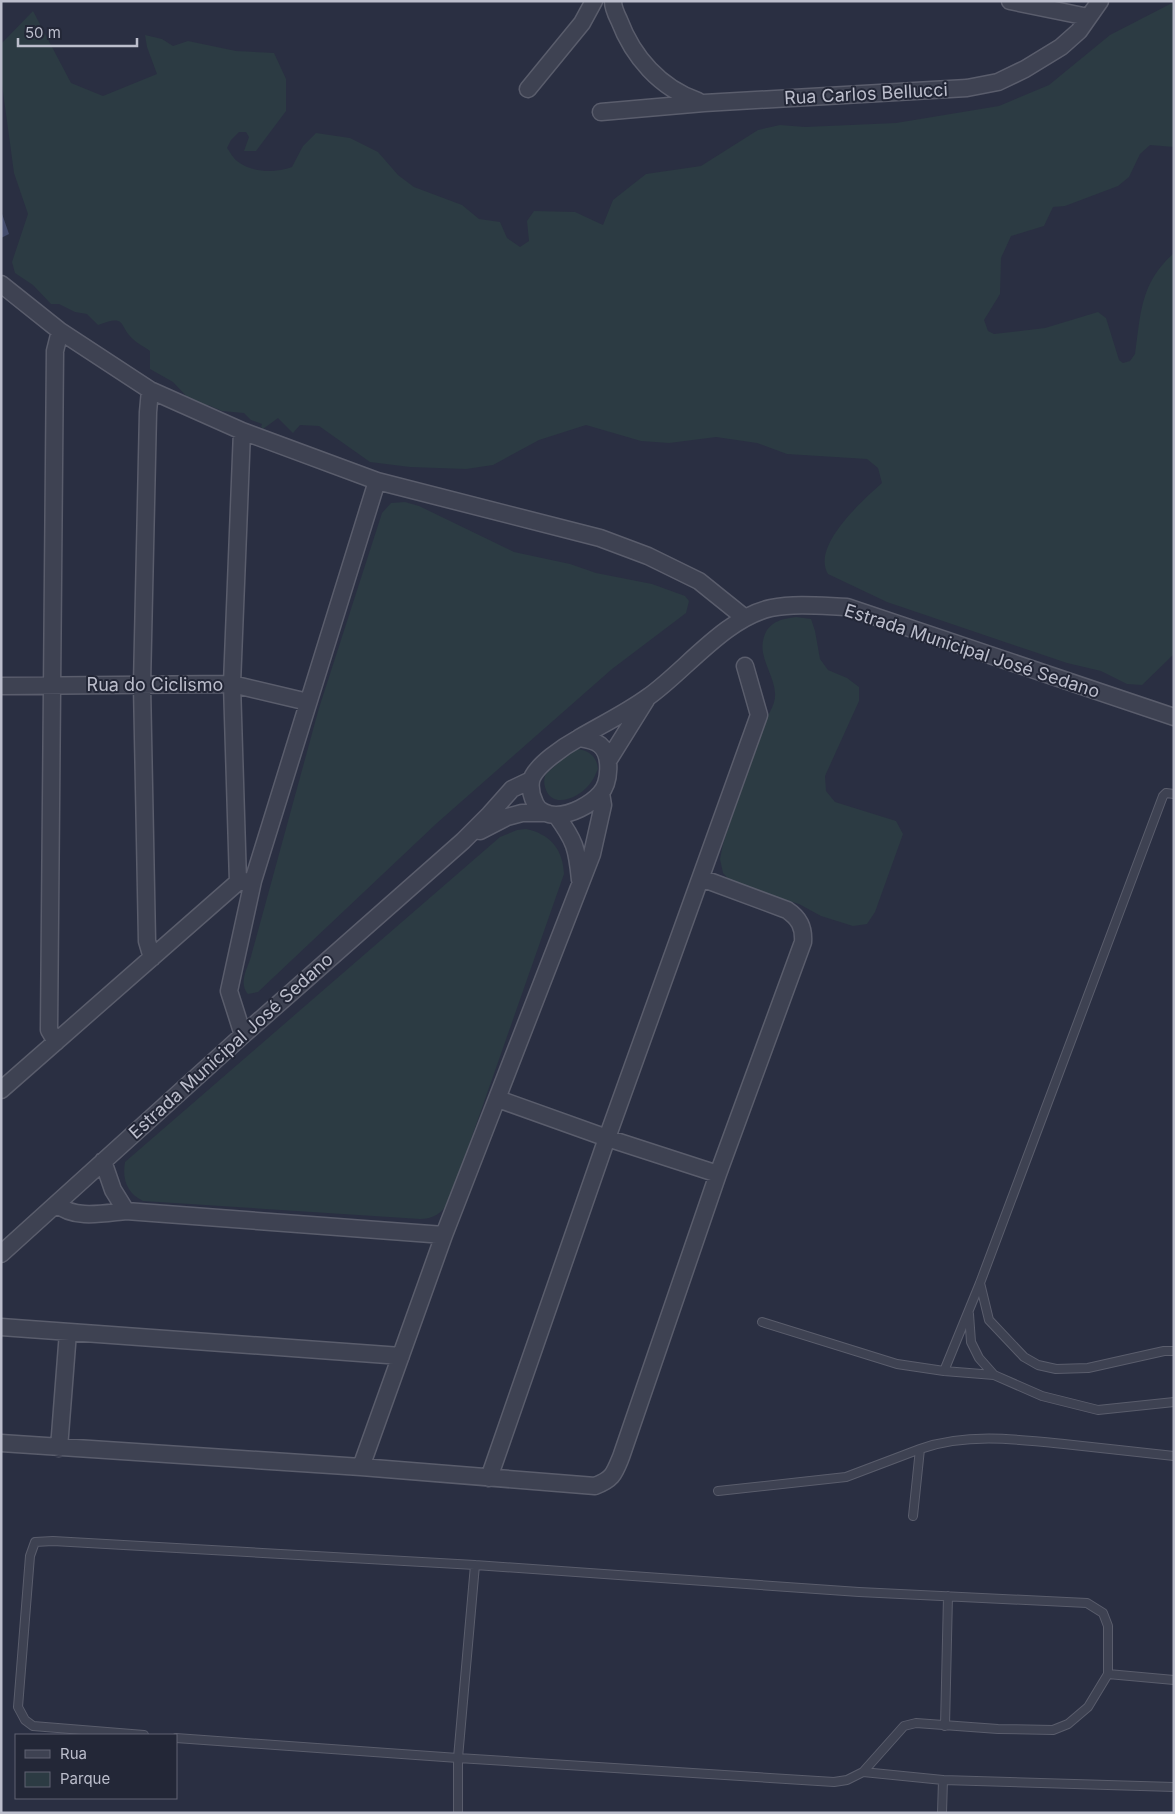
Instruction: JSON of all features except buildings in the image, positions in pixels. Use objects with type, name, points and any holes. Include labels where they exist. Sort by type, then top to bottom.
[{"type":"street","points":[[528,90],[582,23],[594,1]]},
{"type":"street","points":[[613,1],[624,35],[643,64],[682,96],[704,103]]},
{"type":"street","points":[[1010,1],[1088,18]]},
{"type":"street","name":"Rua Carlos Bellucci","points":[[601,112],[704,103],[967,88],[998,82],[1060,48],[1079,31],[1100,1]]},
{"type":"street","points":[[1,284],[60,331],[150,390],[242,431],[377,481],[600,538],[648,556],[699,581],[746,618]]},
{"type":"street","points":[[56,1042],[49,1030],[56,351],[60,331]]},
{"type":"street","points":[[150,390],[142,685],[147,941],[152,958]]},
{"type":"street","points":[[242,431],[232,684],[245,881]]},
{"type":"street","points":[[243,1035],[229,991],[245,881],[308,702],[377,481]]},
{"type":"street","name":"Estrada Municipal José Sedano","points":[[579,738],[648,697],[716,639],[746,618],[770,608],[802,605],[847,607],[1174,717]]},
{"type":"street","points":[[489,1478],[607,1138],[759,715],[745,666]]},
{"type":"street","name":"Rua do Ciclismo","points":[[1,686],[232,684],[308,702]]},
{"type":"street","name":"Estrada Municipal José Sedano","points":[[608,761],[648,697]]},
{"type":"street","points":[[551,814],[567,813],[590,803],[601,793],[609,773],[608,761],[602,746],[592,740],[579,738],[568,744],[539,768],[531,780],[532,797],[536,807],[551,814],[569,833],[577,849],[581,882]]},
{"type":"street","name":"Estrada Municipal José Sedano","points":[[1,1254],[243,1035],[463,841],[512,790],[531,780]]},
{"type":"street","points":[[362,1467],[444,1235],[592,854],[603,805],[601,793]]},
{"type":"street","name":"Estrada Municipal José Sedano","points":[[463,841],[507,817],[522,813],[551,814]]},
{"type":"street","points":[[1,1443],[362,1467],[595,1486],[607,1482],[613,1475],[621,1457],[718,1174],[803,942],[804,930],[795,915],[787,910],[701,878]]},
{"type":"street","points":[[1,1090],[152,958],[245,881]]},
{"type":"street","points":[[498,1098],[607,1138],[718,1174]]},
{"type":"street","points":[[103,1161],[113,1190],[126,1211]]},
{"type":"street","points":[[57,1204],[62,1209],[77,1213],[94,1214],[126,1211],[444,1235]]},
{"type":"street","points":[[1,1327],[401,1356]]},
{"type":"street","points":[[59,1448],[68,1332]]},
{"type":"lane","points":[[944,1372],[980,1283],[1163,796],[1166,793],[1174,794]]},
{"type":"lane","points":[[980,1283],[990,1320],[1024,1357],[1038,1365],[1056,1368],[1088,1368],[1164,1351],[1174,1351]]},
{"type":"lane","points":[[969,1309],[971,1342],[978,1358],[994,1375]]},
{"type":"lane","points":[[762,1322],[897,1364],[944,1372],[994,1375],[1042,1396],[1098,1410],[1174,1402]]},
{"type":"lane","points":[[718,1491],[846,1477],[920,1449],[956,1439],[1021,1440],[1174,1456]]},
{"type":"lane","points":[[913,1516],[920,1449]]},
{"type":"lane","points":[[132,1734],[33,1726],[21,1714],[18,1707],[30,1556],[35,1542],[63,1541],[475,1565],[819,1589],[1087,1603],[1103,1613],[1108,1626],[1108,1674],[1088,1707],[1068,1724],[1053,1730],[916,1724],[904,1726],[863,1772],[847,1780],[834,1782],[178,1738]]},
{"type":"lane","points":[[458,1813],[458,1758],[475,1565]]},
{"type":"lane","points":[[945,1726],[948,1596]]},
{"type":"lane","points":[[1108,1674],[1174,1680]]},
{"type":"lane","points":[[863,1772],[943,1780],[1174,1787]]},
{"type":"lane","points":[[942,1813],[943,1780]]},
{"type":"green space","points":[[1174,2],[1174,147],[1150,145],[1140,154],[1129,177],[1118,186],[1065,206],[1053,207],[1044,226],[1011,236],[1001,258],[1000,294],[984,320],[988,331],[994,334],[1045,328],[1098,312],[1106,318],[1119,360],[1123,363],[1130,361],[1135,354],[1141,312],[1148,287],[1163,264],[1174,253],[1174,654],[1142,685],[1127,684],[1101,671],[1067,663],[887,602],[828,574],[825,563],[827,550],[833,537],[852,512],[882,483],[878,468],[867,459],[787,454],[757,443],[716,437],[669,443],[641,441],[586,425],[539,440],[493,465],[466,469],[410,467],[370,462],[319,426],[300,425],[293,433],[278,418],[263,429],[261,427],[262,424],[251,420],[244,413],[222,411],[190,400],[173,382],[150,369],[150,351],[134,340],[121,323],[114,321],[98,325],[87,314],[75,312],[59,304],[51,304],[33,285],[15,273],[12,262],[28,214],[14,173],[1,77],[1,44],[33,11],[71,83],[103,96],[157,74],[147,47],[145,35],[162,39],[173,46],[188,41],[236,51],[274,53],[286,79],[286,111],[256,151],[244,151],[249,137],[246,132],[239,132],[231,140],[227,148],[237,161],[257,170],[285,169],[292,167],[303,146],[316,133],[350,138],[378,152],[398,175],[414,187],[462,205],[479,219],[500,222],[507,238],[520,247],[529,241],[527,221],[534,211],[575,212],[603,225],[613,200],[646,174],[701,166],[758,130],[780,125],[805,127],[896,123],[999,106],[1049,85],[1110,35]]},
{"type":"green space","points":[[405,502],[419,506],[514,552],[570,564],[596,573],[652,584],[685,596],[689,601],[686,613],[612,669],[437,823],[258,992],[248,994],[244,986],[245,973],[319,708],[382,513],[391,503]]},
{"type":"green space","points":[[796,617],[811,619],[820,659],[828,670],[847,678],[859,687],[859,701],[825,776],[826,791],[835,802],[896,821],[903,834],[875,912],[867,924],[853,926],[821,916],[799,904],[733,884],[723,873],[720,859],[723,844],[764,722],[774,701],[774,686],[763,650],[765,634],[774,623]]},
{"type":"green space","points":[[577,749],[589,753],[594,758],[598,769],[595,776],[584,790],[572,798],[559,800],[553,798],[548,794],[545,787],[545,776],[568,753]]},
{"type":"green space","points":[[526,829],[542,835],[554,844],[561,857],[564,874],[449,1202],[437,1215],[420,1219],[143,1201],[129,1190],[124,1175],[125,1162],[500,837],[517,830]]},
{"type":"water","points":[[1,211],[9,234],[1,238]]}]
